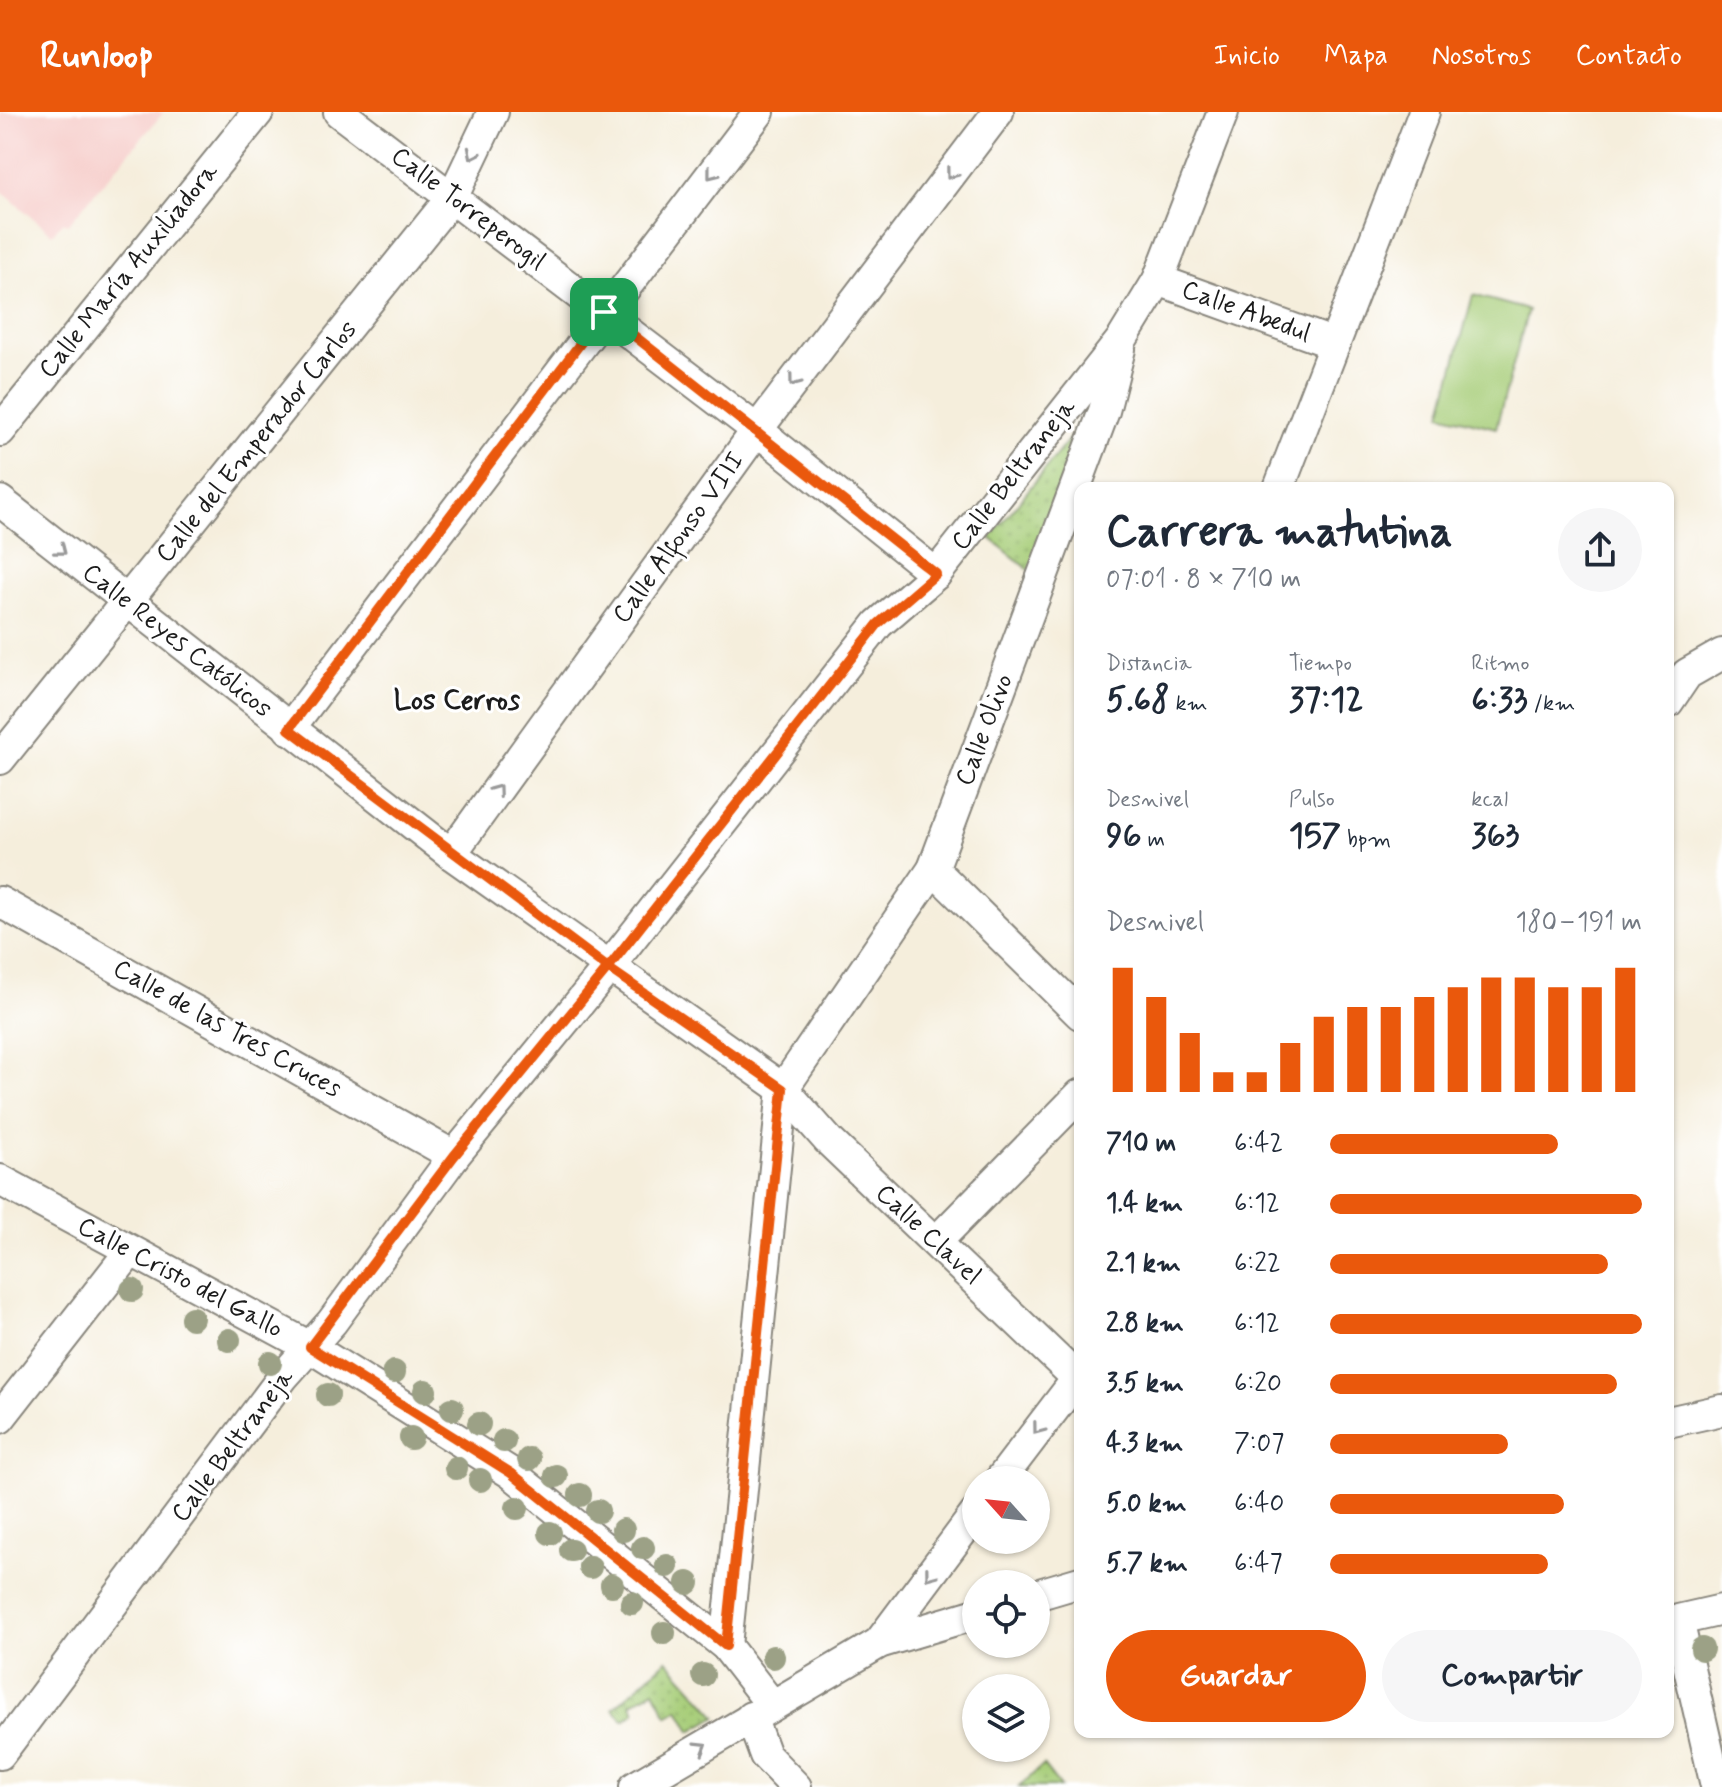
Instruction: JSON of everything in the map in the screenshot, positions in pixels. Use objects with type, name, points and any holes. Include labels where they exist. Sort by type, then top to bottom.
[{"type":"street","name":"Calle María Auxiliadora","points":[[0,431],[258,112]]},
{"type":"street","name":"Calle Torreperogil","points":[[339,112],[757,430],[936,574]]},
{"type":"street","name":"Calle del Emperador Carlos","points":[[0,759],[453,196],[493,112]]},
{"type":"street","points":[[289,729],[759,112]]},
{"type":"street","name":"Calle Alfonso VIII","points":[[451,854],[757,430],[998,112]]},
{"type":"street","name":"Calle Beltraneja","points":[[0,1754],[283,1377],[310,1347],[454,1156],[608,968],[878,624],[936,574],[1122,339],[1158,280],[1223,112]]},
{"type":"street","points":[[1281,482],[1424,112]]},
{"type":"street","name":"Calle Abedul","points":[[1158,280],[1335,344]]},
{"type":"street","name":"Calle Olivo","points":[[1077,482],[1104,411],[1122,339]]},
{"type":"street","name":"Calle Olivo","points":[[783,1089],[933,869],[1074,491]]},
{"type":"street","name":"Calle Reyes Católicos","points":[[0,501],[451,854],[783,1089]]},
{"type":"street","points":[[1674,693],[1687,674],[1722,654]]},
{"type":"street","points":[[933,869],[1074,1005]]},
{"type":"street","name":"Calle de las Tres Cruces","points":[[0,902],[454,1156]]},
{"type":"street","points":[[726,1646],[783,1089]]},
{"type":"street","name":"Calle Clavel","points":[[783,1089],[828,1140],[1074,1373]]},
{"type":"street","points":[[936,1242],[1074,1101]]},
{"type":"street","name":"Calle Cristo del Gallo","points":[[0,1180],[129,1253],[310,1347],[511,1473],[726,1646],[761,1711],[765,1755],[796,1787]]},
{"type":"street","points":[[0,1418],[129,1253]]},
{"type":"street","points":[[1011,1466],[1074,1384]]},
{"type":"street","points":[[1674,1421],[1722,1410]]},
{"type":"street","points":[[879,1643],[962,1532]]},
{"type":"street","points":[[1050,1591],[1074,1584]]},
{"type":"street","points":[[1717,1786],[1678,1620],[1722,1610]]},
{"type":"street","points":[[635,1787],[879,1643],[962,1618]]},
{"type":"street","points":[[1722,1631],[1702,1635],[1722,1720]]},
{"type":"shaded area","points":[[0,112],[164,112],[68,224],[63,222],[52,234],[0,190]]},
{"type":"green space","points":[[1473,295],[1528,310],[1496,428],[1441,414]]},
{"type":"green space","points":[[1089,414],[1031,571],[990,538]]},
{"type":"green space","points":[[667,1660],[717,1716],[691,1731],[679,1709],[667,1716],[654,1690],[631,1704],[635,1712],[624,1720],[613,1709]]},
{"type":"green space","points":[[1043,1765],[1060,1787],[1019,1787]]},
{"type":"district","name":"Los Cerros","points":[[457,701]]},
{"type":"route","points":[[604,312],[289,729],[451,854],[608,968],[454,1156],[332,1322],[310,1347],[511,1473],[726,1646],[783,1089],[608,968],[878,624],[936,574],[604,312]]}]
